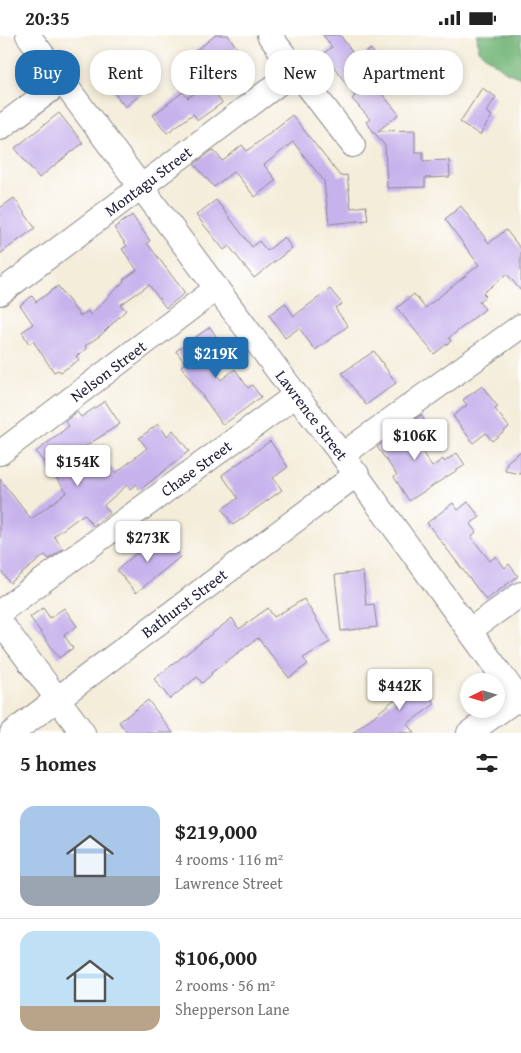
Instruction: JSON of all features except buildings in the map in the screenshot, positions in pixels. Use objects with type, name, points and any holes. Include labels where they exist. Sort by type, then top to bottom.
[{"type":"street","name":"Lawrence Street","points":[[28,35],[39,50]]},
{"type":"street","points":[[269,35],[280,50]]},
{"type":"street","name":"Montagu Street","points":[[0,293],[265,93]]},
{"type":"street","points":[[0,128],[44,95]]},
{"type":"street","name":"Lawrence Street","points":[[72,95],[342,455],[520,700]]},
{"type":"street","points":[[314,95],[353,145]]},
{"type":"street","name":"Nelson Street","points":[[0,453],[217,288]]},
{"type":"street","points":[[342,455],[521,326]]},
{"type":"street","name":"Chase Street","points":[[0,612],[296,395]]},
{"type":"street","name":"Bathurst Street","points":[[12,733],[356,474]]},
{"type":"street","points":[[470,630],[521,594]]},
{"type":"street","points":[[0,622],[83,733]]},
{"type":"street","points":[[469,733],[520,700]]},
{"type":"green space","points":[[477,35],[521,35],[521,78],[506,72],[478,50]]}]
